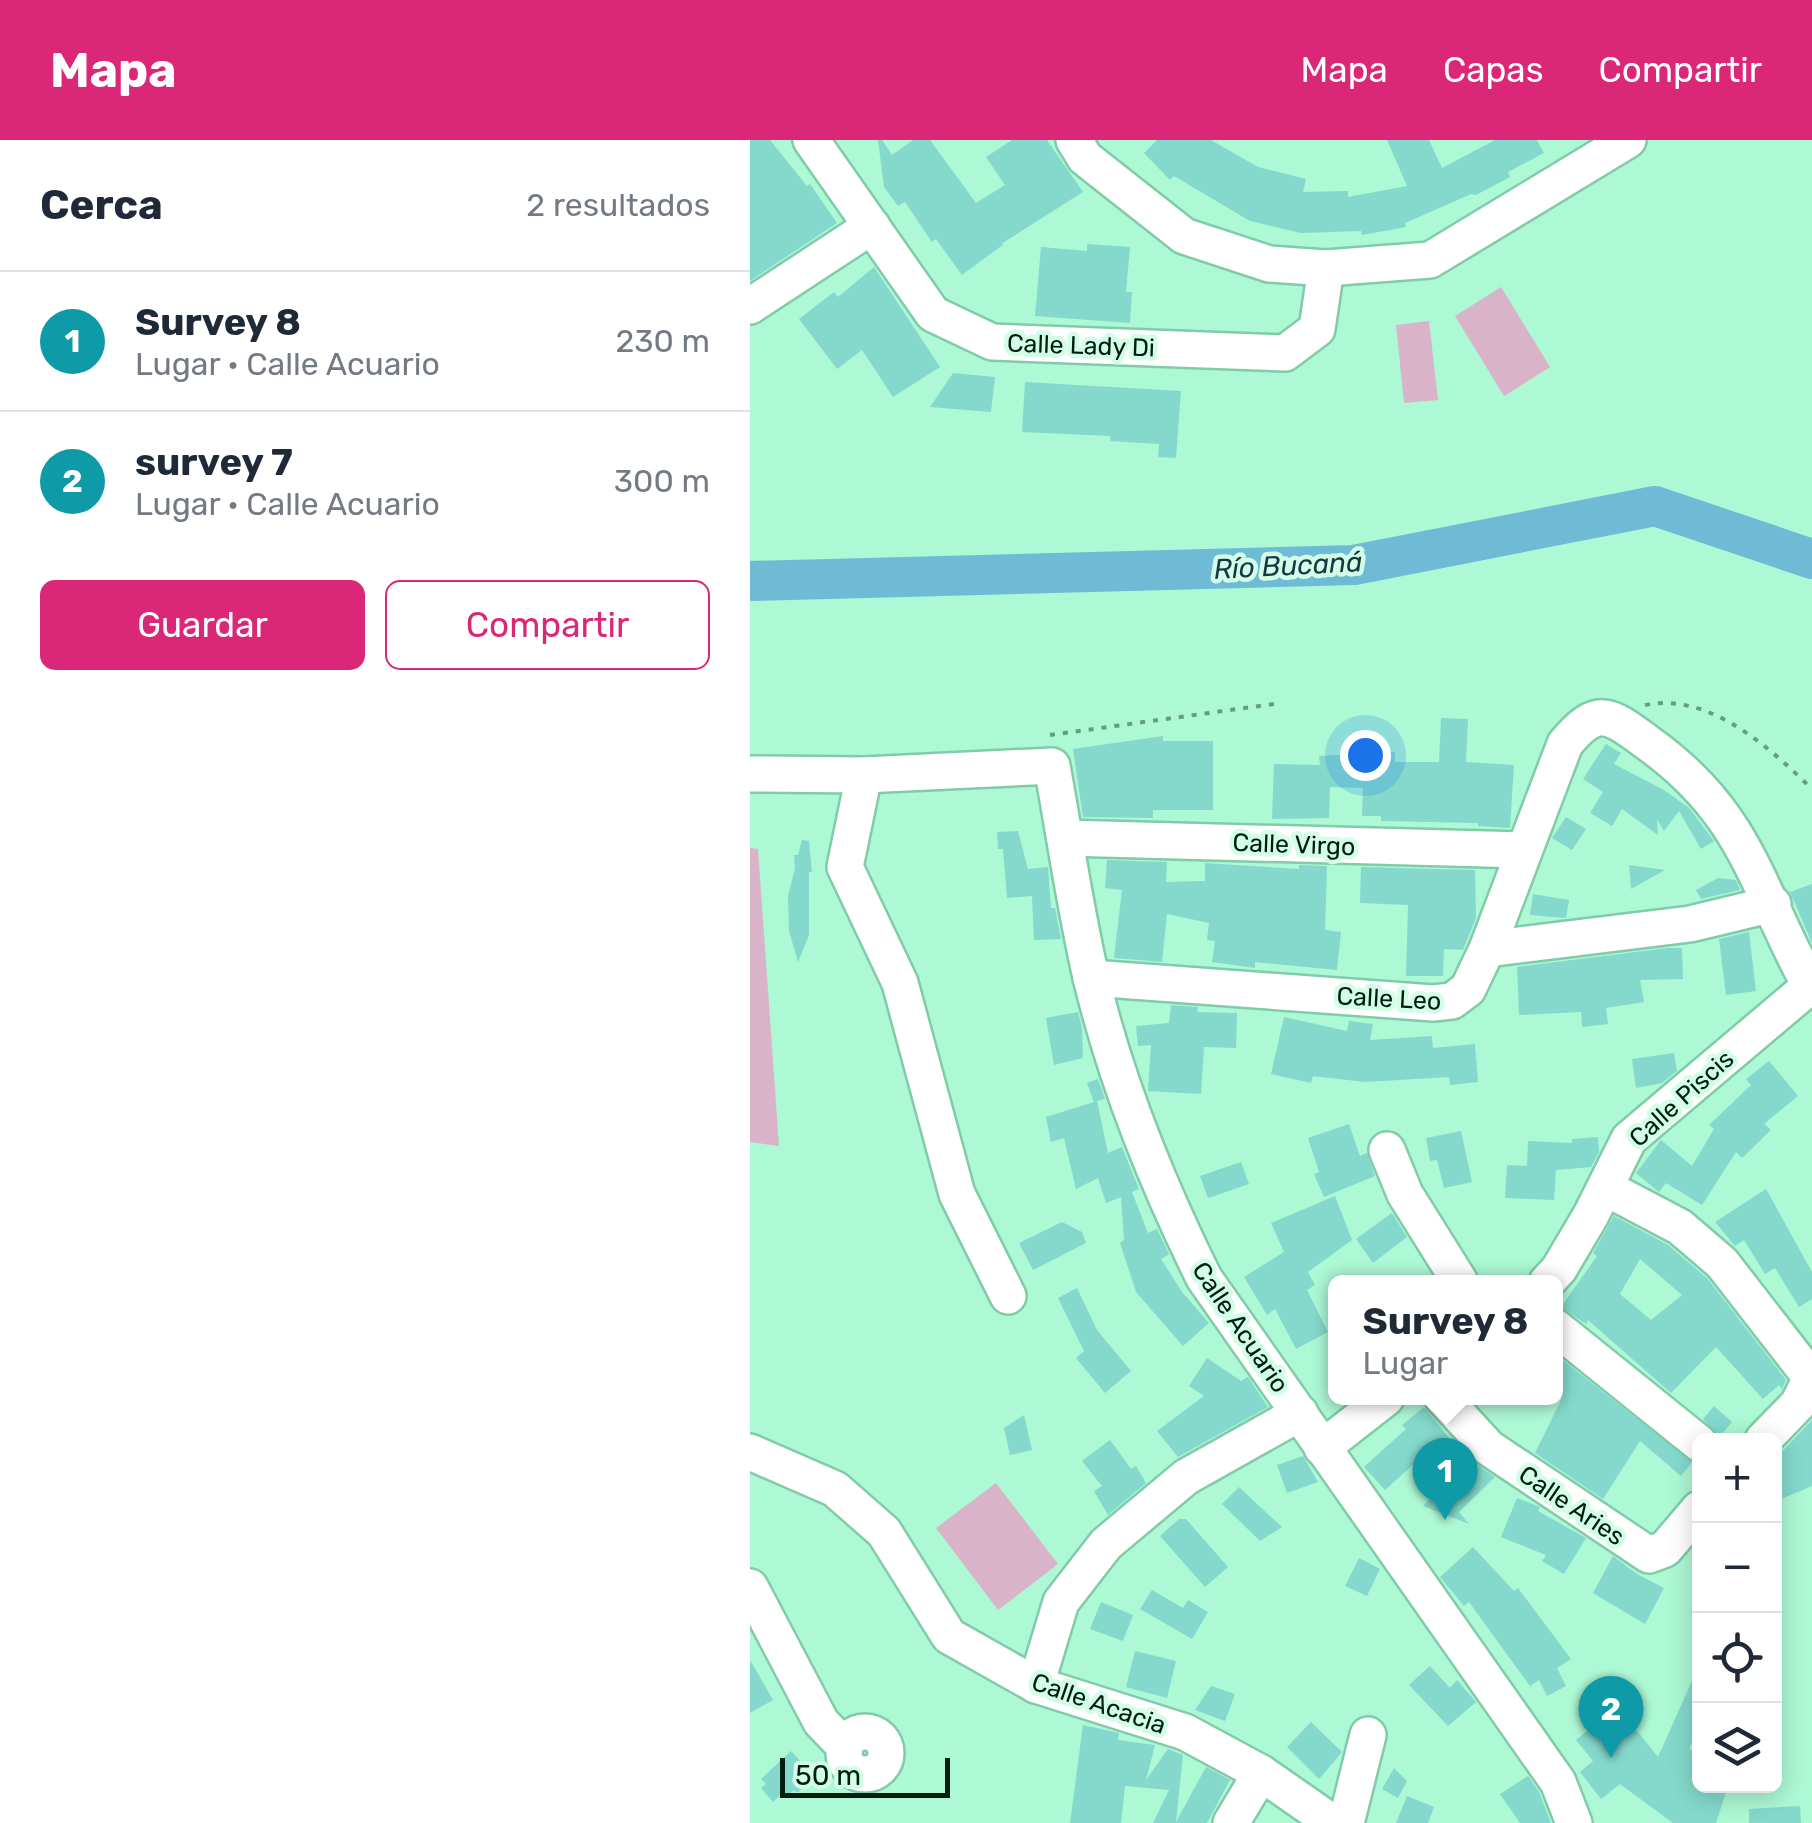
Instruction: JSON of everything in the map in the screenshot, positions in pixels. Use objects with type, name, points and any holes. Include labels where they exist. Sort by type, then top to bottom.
[{"type":"street","name":"Calle Lady Di","points":[[811,140],[933,314],[992,342],[1285,353],[1317,329],[1326,268]]},
{"type":"street","points":[[1074,140],[1086,158],[1184,236],[1269,264],[1326,268],[1430,260],[1591,149],[1628,140]]},
{"type":"street","points":[[754,317],[872,226]]},
{"type":"street","points":[[1773,904],[1690,924],[1487,949],[1565,744],[1584,722],[1597,718],[1623,725],[1694,778],[1716,804],[1736,831],[1773,904],[1811,987]]},
{"type":"street","points":[[755,771],[864,774],[1052,766]]},
{"type":"street","name":"Calle Acuario","points":[[1052,766],[1092,978],[1126,1096],[1159,1188],[1204,1278],[1558,1782],[1574,1823]]},
{"type":"street","points":[[864,774],[845,867],[900,983],[956,1194],[1008,1296]]},
{"type":"street","name":"Calle Virgo","points":[[1065,838],[1524,850]]},
{"type":"street","name":"Calle Leo","points":[[1092,978],[1452,1001],[1468,990],[1487,949]]},
{"type":"street","name":"Calle Piscis","points":[[1553,1275],[1606,1188],[1629,1139],[1811,987]]},
{"type":"street","points":[[1387,1150],[1405,1194],[1456,1275]]},
{"type":"street","points":[[1606,1188],[1680,1228],[1722,1263],[1812,1378],[1798,1404],[1770,1433]]},
{"type":"street","points":[[1563,1333],[1692,1438]]},
{"type":"street","points":[[1322,1448],[1377,1405]]},
{"type":"street","name":"Calle Aries","points":[[1449,1405],[1489,1448],[1649,1555],[1665,1549],[1692,1518]]},
{"type":"street","points":[[1036,1684],[1061,1602],[1106,1544],[1186,1476],[1300,1413]]},
{"type":"street","name":"Calle Acacia","points":[[750,1452],[835,1489],[884,1532],[949,1636],[1036,1684],[1186,1732],[1261,1773],[1333,1823]]},
{"type":"street","points":[[750,1586],[821,1722],[845,1747]]},
{"type":"street","points":[[1346,1823],[1368,1735]]},
{"type":"street","points":[[1231,1823],[1261,1773]]},
{"type":"path","points":[[1052,766],[1046,736],[1281,702]]},
{"type":"path","points":[[1623,725],[1628,714],[1646,705],[1668,702],[1705,712],[1742,729],[1812,789]]},
{"type":"shaded area","points":[[1501,287],[1550,367],[1504,396],[1455,316]]},
{"type":"shaded area","points":[[1429,321],[1438,400],[1404,403],[1396,325]]},
{"type":"shaded area","points":[[750,848],[758,849],[779,1146],[750,1142]]},
{"type":"shaded area","points":[[996,1483],[1058,1564],[998,1610],[936,1528]]},
{"type":"building","points":[[750,140],[770,140],[807,186],[810,184],[837,223],[750,281]]},
{"type":"building","points":[[878,140],[892,155],[913,140],[930,140],[976,203],[1005,185],[986,157],[1012,140],[1047,140],[1083,192],[1001,244],[962,275],[936,239],[932,242],[905,202],[898,206],[884,187]]},
{"type":"building","points":[[1157,140],[1211,140],[1258,167],[1306,179],[1303,192],[1348,191],[1348,197],[1407,186],[1387,140],[1429,140],[1442,168],[1495,140],[1537,140],[1544,153],[1508,172],[1510,177],[1405,223],[1406,227],[1362,235],[1361,231],[1301,233],[1250,221],[1174,176],[1170,180],[1144,153]]},
{"type":"building","points":[[1087,244],[1130,247],[1126,292],[1132,292],[1130,323],[1035,316],[1041,247],[1087,251]]},
{"type":"building","points":[[874,267],[940,367],[893,397],[862,350],[837,369],[799,319],[834,292],[838,297]]},
{"type":"building","points":[[953,373],[995,377],[991,412],[930,407]]},
{"type":"building","points":[[1025,382],[1181,391],[1176,458],[1158,457],[1159,444],[1110,441],[1110,436],[1022,432]]},
{"type":"building","points":[[1441,718],[1468,719],[1466,762],[1514,765],[1510,828],[1478,823],[1381,821],[1381,816],[1362,816],[1363,788],[1330,787],[1329,818],[1272,819],[1274,764],[1320,765],[1319,756],[1395,752],[1395,762],[1439,762]]},
{"type":"building","points":[[1163,736],[1163,741],[1213,741],[1213,810],[1153,810],[1153,818],[1083,817],[1073,749]]},
{"type":"building","points":[[1606,744],[1621,753],[1614,764],[1689,808],[1714,841],[1701,849],[1679,811],[1664,831],[1657,819],[1658,835],[1622,809],[1612,826],[1590,813],[1603,792],[1583,779]]},
{"type":"building","points":[[1566,817],[1586,829],[1572,850],[1552,838]]},
{"type":"building","points":[[1018,831],[1028,869],[1048,867],[1051,908],[1055,908],[1061,939],[1034,940],[1032,896],[1007,898],[1003,849],[998,849],[997,832]]},
{"type":"building","points":[[802,840],[809,841],[812,872],[809,935],[798,962],[789,931],[788,896],[794,855],[798,855]]},
{"type":"building","points":[[1107,860],[1167,862],[1166,882],[1205,881],[1205,863],[1299,869],[1299,865],[1327,866],[1325,930],[1341,932],[1337,970],[1255,962],[1255,968],[1212,962],[1215,941],[1207,940],[1209,923],[1167,914],[1162,962],[1114,958],[1122,890],[1105,888]]},
{"type":"building","points":[[1629,865],[1665,870],[1631,889]]},
{"type":"building","points":[[1361,867],[1475,870],[1476,918],[1463,950],[1444,949],[1443,976],[1406,976],[1408,905],[1360,903]]},
{"type":"building","points":[[1718,878],[1736,880],[1740,890],[1701,899],[1696,890]]},
{"type":"building","points":[[1812,884],[1812,943],[1790,892]]},
{"type":"building","points":[[1533,894],[1569,900],[1566,918],[1530,915]]},
{"type":"building","points":[[1749,932],[1756,991],[1726,995],[1719,939]]},
{"type":"building","points":[[1682,948],[1683,979],[1640,980],[1644,1002],[1606,1008],[1608,1024],[1582,1027],[1581,1012],[1519,1015],[1517,967]]},
{"type":"building","points":[[1171,1005],[1198,1007],[1197,1012],[1237,1013],[1236,1048],[1204,1047],[1201,1094],[1148,1091],[1151,1045],[1138,1046],[1136,1026],[1169,1023]]},
{"type":"building","points":[[1078,1012],[1083,1058],[1054,1065],[1046,1018]]},
{"type":"building","points":[[1284,1017],[1347,1031],[1349,1021],[1373,1024],[1370,1040],[1432,1036],[1433,1048],[1475,1044],[1478,1082],[1450,1085],[1449,1077],[1365,1082],[1313,1076],[1311,1083],[1271,1074]]},
{"type":"building","points":[[1674,1053],[1677,1071],[1662,1083],[1636,1088],[1632,1059]]},
{"type":"building","points":[[1769,1061],[1798,1096],[1764,1124],[1771,1130],[1742,1158],[1736,1152],[1702,1205],[1666,1183],[1659,1192],[1636,1173],[1661,1140],[1692,1166],[1714,1129],[1709,1125],[1751,1085],[1746,1079]]},
{"type":"building","points":[[1098,1079],[1105,1099],[1097,1101],[1108,1153],[1122,1147],[1139,1189],[1132,1192],[1148,1233],[1157,1229],[1169,1254],[1161,1259],[1209,1323],[1183,1346],[1136,1292],[1120,1243],[1124,1240],[1121,1197],[1106,1203],[1098,1178],[1076,1189],[1064,1138],[1051,1142],[1046,1117],[1094,1102],[1087,1083]]},
{"type":"building","points":[[1349,1124],[1360,1156],[1367,1153],[1375,1176],[1324,1197],[1314,1174],[1319,1172],[1308,1138]]},
{"type":"building","points":[[1461,1131],[1472,1182],[1444,1188],[1437,1160],[1430,1161],[1426,1138]]},
{"type":"building","points":[[1598,1137],[1599,1152],[1591,1167],[1556,1170],[1554,1200],[1505,1198],[1507,1165],[1527,1166],[1528,1141],[1572,1143],[1572,1139]]},
{"type":"building","points":[[1241,1162],[1249,1184],[1208,1198],[1200,1176]]},
{"type":"building","points":[[1766,1189],[1812,1272],[1812,1299],[1799,1307],[1775,1268],[1765,1274],[1744,1240],[1735,1246],[1715,1222]]},
{"type":"building","points":[[1335,1196],[1352,1240],[1308,1272],[1315,1285],[1307,1290],[1328,1332],[1296,1349],[1275,1309],[1267,1315],[1244,1277],[1284,1252],[1271,1223]]},
{"type":"building","points":[[1392,1213],[1407,1237],[1373,1263],[1356,1239]]},
{"type":"building","points":[[1614,1216],[1668,1245],[1707,1278],[1786,1380],[1782,1389],[1779,1385],[1763,1399],[1716,1347],[1671,1393],[1588,1320],[1586,1324],[1563,1308],[1597,1256],[1593,1253]],"holes":[[[1640,1259],[1682,1295],[1651,1320],[1620,1294]]]},
{"type":"building","points":[[1062,1222],[1082,1232],[1086,1243],[1033,1270],[1019,1243]]},
{"type":"building","points":[[1077,1288],[1097,1330],[1131,1371],[1105,1393],[1076,1358],[1084,1351],[1058,1298]]},
{"type":"building","points":[[1207,1358],[1241,1381],[1248,1377],[1268,1407],[1178,1457],[1157,1431],[1204,1396],[1189,1386]]},
{"type":"building","points":[[1563,1360],[1692,1462],[1681,1476],[1640,1441],[1603,1499],[1535,1453],[1559,1405],[1563,1405]]},
{"type":"building","points":[[1714,1406],[1732,1422],[1722,1433],[1715,1433],[1703,1419]]},
{"type":"building","points":[[1424,1407],[1471,1465],[1474,1463],[1495,1477],[1459,1512],[1469,1524],[1423,1506],[1447,1480],[1425,1454],[1385,1490],[1364,1467]]},
{"type":"building","points":[[1024,1415],[1032,1450],[1010,1455],[1004,1428]]},
{"type":"building","points":[[1812,1420],[1812,1486],[1782,1499],[1782,1452]]},
{"type":"building","points":[[1110,1440],[1131,1469],[1136,1466],[1146,1483],[1108,1515],[1094,1491],[1102,1486],[1082,1461]]},
{"type":"building","points":[[1303,1456],[1318,1482],[1287,1493],[1277,1465]]},
{"type":"building","points":[[1239,1487],[1282,1527],[1260,1541],[1222,1504]]},
{"type":"building","points":[[1517,1498],[1540,1507],[1538,1511],[1586,1538],[1564,1574],[1542,1561],[1546,1555],[1501,1537]]},
{"type":"building","points":[[1179,1519],[1186,1519],[1228,1567],[1205,1587],[1160,1536]]},
{"type":"building","points":[[1473,1547],[1514,1591],[1518,1588],[1571,1659],[1557,1668],[1566,1686],[1547,1696],[1539,1680],[1530,1686],[1469,1602],[1464,1606],[1440,1577]]},
{"type":"building","points":[[1613,1556],[1664,1588],[1645,1624],[1593,1593]]},
{"type":"building","points":[[1359,1558],[1380,1569],[1367,1596],[1345,1586]]},
{"type":"building","points":[[1152,1590],[1183,1608],[1188,1600],[1208,1612],[1192,1639],[1140,1609]]},
{"type":"building","points":[[1101,1602],[1133,1615],[1123,1641],[1090,1629]]},
{"type":"building","points":[[1135,1651],[1176,1661],[1167,1698],[1126,1687]]},
{"type":"building","points":[[750,1660],[773,1700],[750,1713]]},
{"type":"building","points":[[1430,1666],[1450,1688],[1457,1680],[1476,1702],[1448,1726],[1409,1685]]},
{"type":"building","points":[[1692,1681],[1692,1793],[1726,1793],[1716,1823],[1673,1823],[1620,1784],[1601,1799],[1580,1772],[1593,1761],[1576,1740],[1617,1706],[1658,1757]]},
{"type":"building","points":[[1211,1686],[1235,1694],[1225,1721],[1195,1710]]},
{"type":"building","points":[[1311,1722],[1342,1752],[1319,1779],[1287,1747]]},
{"type":"building","points":[[1083,1725],[1119,1733],[1118,1740],[1155,1745],[1146,1780],[1168,1749],[1183,1755],[1176,1822],[1206,1767],[1230,1780],[1207,1823],[1153,1823],[1169,1790],[1125,1786],[1121,1823],[1070,1823]]},
{"type":"building","points":[[791,1751],[815,1777],[797,1793],[794,1790],[787,1796],[784,1792],[773,1802],[761,1788],[766,1784],[761,1779]]},
{"type":"building","points":[[1394,1768],[1407,1781],[1398,1798],[1382,1789]]},
{"type":"building","points":[[1528,1776],[1551,1823],[1520,1823],[1500,1794]]},
{"type":"building","points":[[1407,1796],[1434,1807],[1428,1823],[1396,1823]]},
{"type":"building","points":[[1800,1806],[1801,1823],[1749,1823],[1749,1809]]},
{"type":"waterway","name":"Río Bucaná","points":[[750,581],[1354,565],[1655,506],[1812,559]]},
{"type":"place","name":"Survey 8","points":[[1445,1520]]},
{"type":"place","name":"survey 7","points":[[1611,1758]]}]
